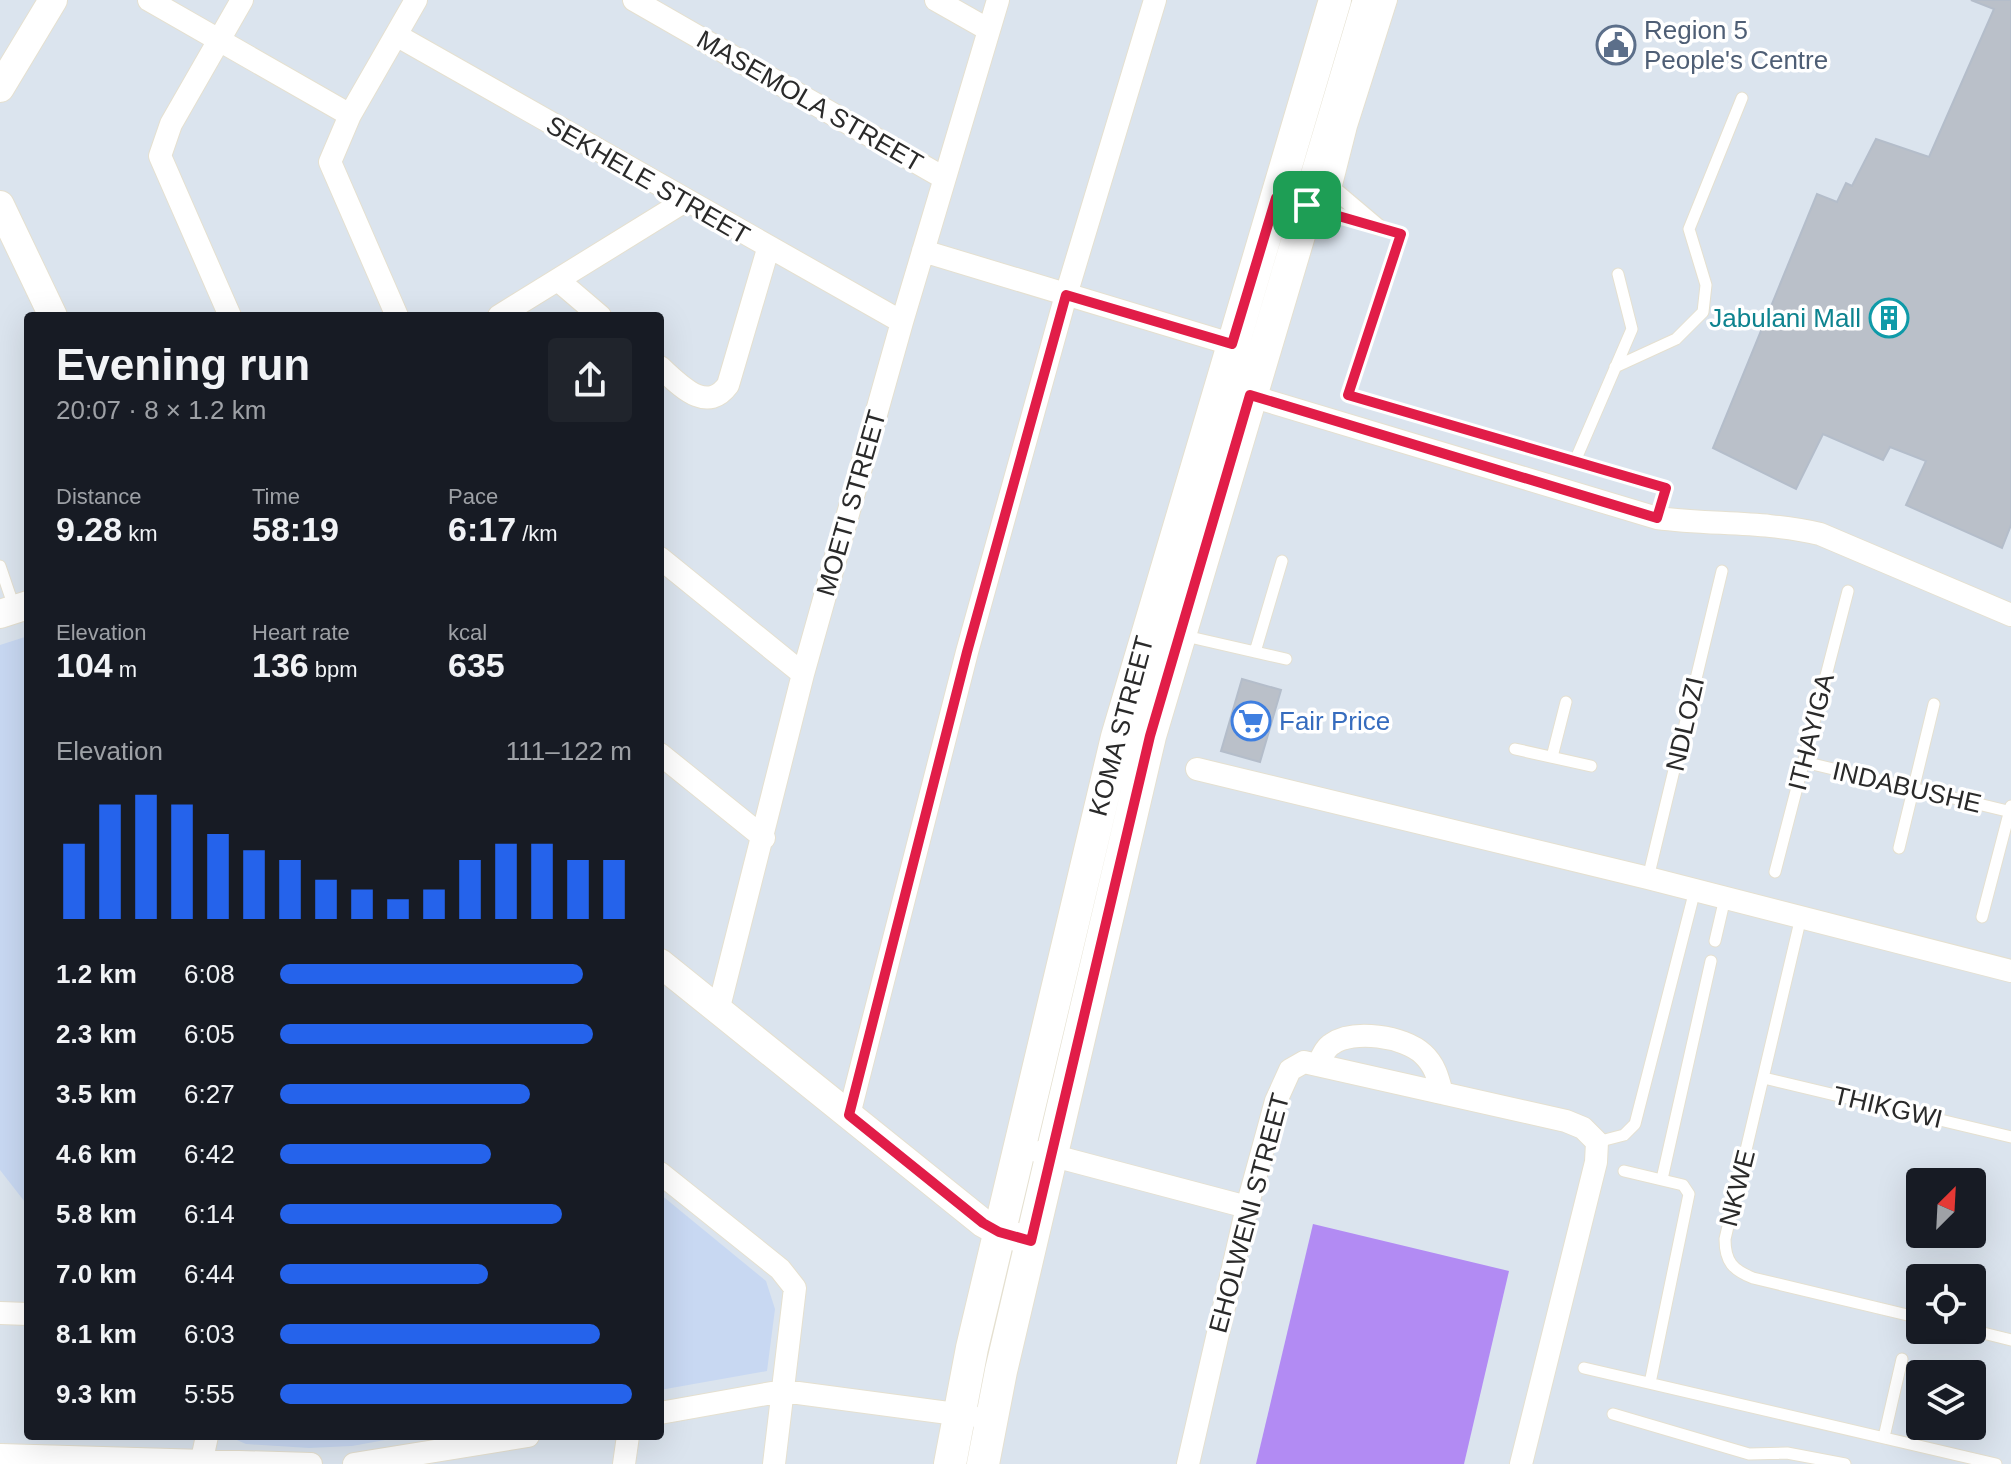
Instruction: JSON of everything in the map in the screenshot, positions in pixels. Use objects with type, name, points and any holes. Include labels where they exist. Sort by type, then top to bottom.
[{"type":"main road","name":"KOMA STREET","points":[[950,1464],[958,1414],[999,1232],[1099,806],[1262,355],[1291,201],[1335,0]]},
{"type":"main road","name":"KOMA STREET","points":[[983,1464],[1031,1241],[1150,736],[1163,631],[1219,386],[1232,344],[1369,0]]},
{"type":"street","points":[[0,88],[53,0]]},
{"type":"street","points":[[149,0],[350,115]]},
{"type":"street","points":[[228,312],[160,156],[163,140],[242,0]]},
{"type":"street","points":[[395,312],[332,172],[333,150],[416,0]]},
{"type":"street","name":"MASEMOLA STREET","points":[[634,0],[944,178]]},
{"type":"street","points":[[936,0],[989,30]]},
{"type":"street","name":"MOETI STREET","points":[[718,1011],[803,674],[902,322],[998,0]]},
{"type":"street","points":[[849,1115],[967,652],[1066,295],[1155,0]]},
{"type":"street","points":[[1378,227],[1333,189],[1349,126],[1389,0]]},
{"type":"street","name":"SEKHELE STREET","points":[[396,35],[768,249],[902,322]]},
{"type":"street","points":[[506,312],[685,201]]},
{"type":"street","points":[[0,205],[51,312]]},
{"type":"street","points":[[664,370],[699,397],[709,399],[722,392],[728,385],[768,249]]},
{"type":"street","points":[[923,251],[1262,355]]},
{"type":"street","points":[[559,281],[595,312]]},
{"type":"street","points":[[1219,386],[1657,518],[1699,524],[1789,527],[1820,534],[2011,615]]},
{"type":"street","points":[[664,561],[803,674]]},
{"type":"street","points":[[664,757],[764,838]]},
{"type":"street","points":[[1197,769],[1648,878],[2011,971]]},
{"type":"street","points":[[664,966],[999,1232],[1031,1241]]},
{"type":"street","points":[[1442,1093],[1437,1073],[1421,1051],[1401,1042],[1363,1036],[1342,1038],[1328,1046],[1318,1064],[1442,1093],[1566,1121],[1583,1128],[1597,1142],[1596,1162],[1521,1464]]},
{"type":"street","name":"EHOLWENI STREET","points":[[1188,1464],[1247,1207],[1282,1084],[1290,1070],[1304,1062],[1318,1064]]},
{"type":"street","points":[[1019,1147],[1247,1207]]},
{"type":"street","points":[[664,1176],[794,1284],[796,1297],[774,1464]]},
{"type":"street","points":[[0,1313],[24,1314]]},
{"type":"street","points":[[664,1412],[783,1391],[991,1418]]},
{"type":"street","points":[[201,1462],[206,1440]]},
{"type":"street","points":[[354,1464],[469,1455],[516,1440]]},
{"type":"street","points":[[624,1464],[627,1440]]},
{"type":"street","points":[[0,1455],[311,1464]]},
{"type":"lane","points":[[1614,367],[1676,339],[1703,312],[1706,285],[1689,229],[1742,98]]},
{"type":"lane","points":[[1291,201],[1401,234],[1348,395],[1666,488],[1657,518]]},
{"type":"lane","points":[[1575,461],[1632,329],[1618,274]]},
{"type":"lane","points":[[1255,652],[1282,561]]},
{"type":"lane","points":[[0,566],[14,609]]},
{"type":"lane","name":"NDLOZI","points":[[1648,878],[1722,571]]},
{"type":"lane","name":"ITHAYIGA","points":[[1775,872],[1848,591]]},
{"type":"lane","points":[[1163,631],[1286,659]]},
{"type":"lane","points":[[1552,757],[1566,702]]},
{"type":"lane","points":[[1899,848],[1934,704]]},
{"type":"lane","points":[[1515,749],[1591,766]]},
{"type":"lane","name":"INDABUSHE","points":[[1804,762],[2010,809]]},
{"type":"lane","points":[[1982,917],[2010,809]]},
{"type":"lane","points":[[1597,1142],[1624,1135],[1635,1124],[1695,890]]},
{"type":"lane","points":[[1715,941],[1725,898]]},
{"type":"lane","name":"NKWE","points":[[1801,917],[1725,1239],[1727,1261],[1753,1278],[1906,1315]]},
{"type":"lane","points":[[1662,1179],[1711,961]]},
{"type":"lane","name":"THIKGWI","points":[[1764,1078],[2011,1137]]},
{"type":"lane","points":[[1624,1171],[1683,1185],[1689,1194],[1650,1383]]},
{"type":"lane","points":[[1986,1334],[2011,1340]]},
{"type":"lane","points":[[1884,1437],[1902,1359]]},
{"type":"lane","points":[[1584,1368],[1996,1464]]},
{"type":"lane","points":[[1613,1414],[1748,1459],[1787,1453],[1845,1464]]},
{"type":"shaded area","points":[[24,637],[24,1201],[0,1170],[0,645]]},
{"type":"shaded area","points":[[664,1197],[766,1281],[775,1309],[767,1371],[664,1389]]},
{"type":"shaded area","points":[[1313,1224],[1509,1271],[1464,1464],[1256,1464]]},
{"type":"shaded area","points":[[237,1440],[385,1440],[352,1446],[309,1448],[246,1444]]},
{"type":"building","name":"Jabulani Mall","points":[[1971,0],[2011,0],[2011,525],[2002,548],[1906,505],[1926,461],[1890,447],[1883,460],[1823,434],[1796,489],[1713,448],[1817,194],[1837,202],[1846,183],[1852,186],[1876,139],[1929,157],[1994,9]]},
{"type":"building","name":"Fair Price","points":[[1242,679],[1281,690],[1260,762],[1221,751]]},
{"type":"place","name":"Region 5 People's Centre","points":[[1616,45]]},
{"type":"place","name":"Jabulani Mall","points":[[1889,318]]},
{"type":"place","name":"Fair Price","points":[[1251,721]]},
{"type":"route","points":[[1276,198],[1307,205],[1401,234],[1348,395],[1666,488],[1657,518],[1250,395],[1150,736],[1031,1241],[999,1232],[983,1223],[849,1115],[967,652],[1066,295],[1232,344],[1276,198]]}]
